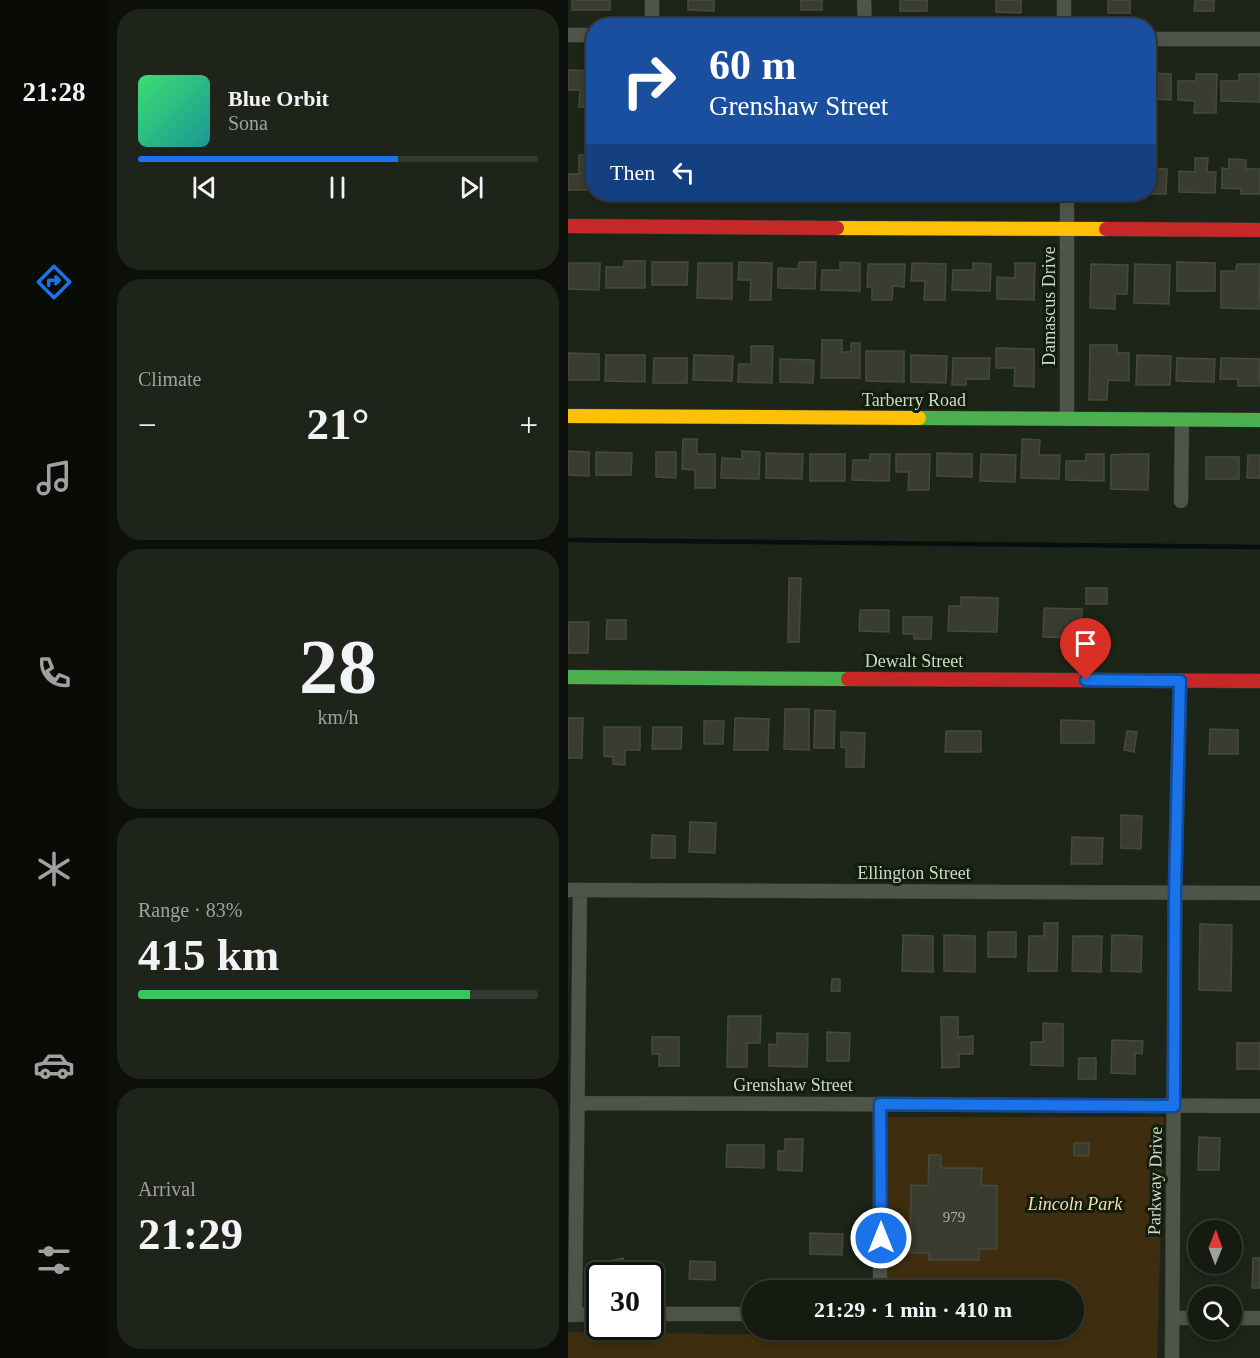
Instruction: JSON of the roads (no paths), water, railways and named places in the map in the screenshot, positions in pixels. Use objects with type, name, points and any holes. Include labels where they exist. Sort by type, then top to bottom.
[{"type":"street","points":[[652,0],[652,18]]},
{"type":"street","points":[[865,0],[865,18]]},
{"type":"street","points":[[1064,0],[1064,18]]},
{"type":"street","points":[[568,35],[586,35]]},
{"type":"street","points":[[1156,39],[1260,39]]},
{"type":"street","name":"Damascus Drive","points":[[1067,201],[1067,419]]},
{"type":"street","points":[[568,226],[1260,230]]},
{"type":"street","name":"Tarberry Road","points":[[568,416],[1260,420]]},
{"type":"street","points":[[1181,501],[1182,420]]},
{"type":"street","name":"Dewalt Street","points":[[568,677],[1260,681]]},
{"type":"street","name":"Parkway Drive","points":[[1172,1358],[1175,892],[1180,681]]},
{"type":"street","points":[[574,890],[578,1103],[571,1315],[586,1314]]},
{"type":"street","name":"Ellington Street","points":[[574,890],[1260,893]]},
{"type":"street","name":"Grenshaw Street","points":[[578,1103],[1260,1106]]},
{"type":"street","points":[[880,1104],[880,1280]]},
{"type":"street","points":[[664,1314],[742,1314]]},
{"type":"street","points":[[1172,1317],[1188,1318]]},
{"type":"street","points":[[1242,1318],[1260,1318]]},
{"type":"waterway","points":[[568,540],[1260,547]]},
{"type":"park label","name":"Lincoln Park","points":[[1075,1204]]}]
